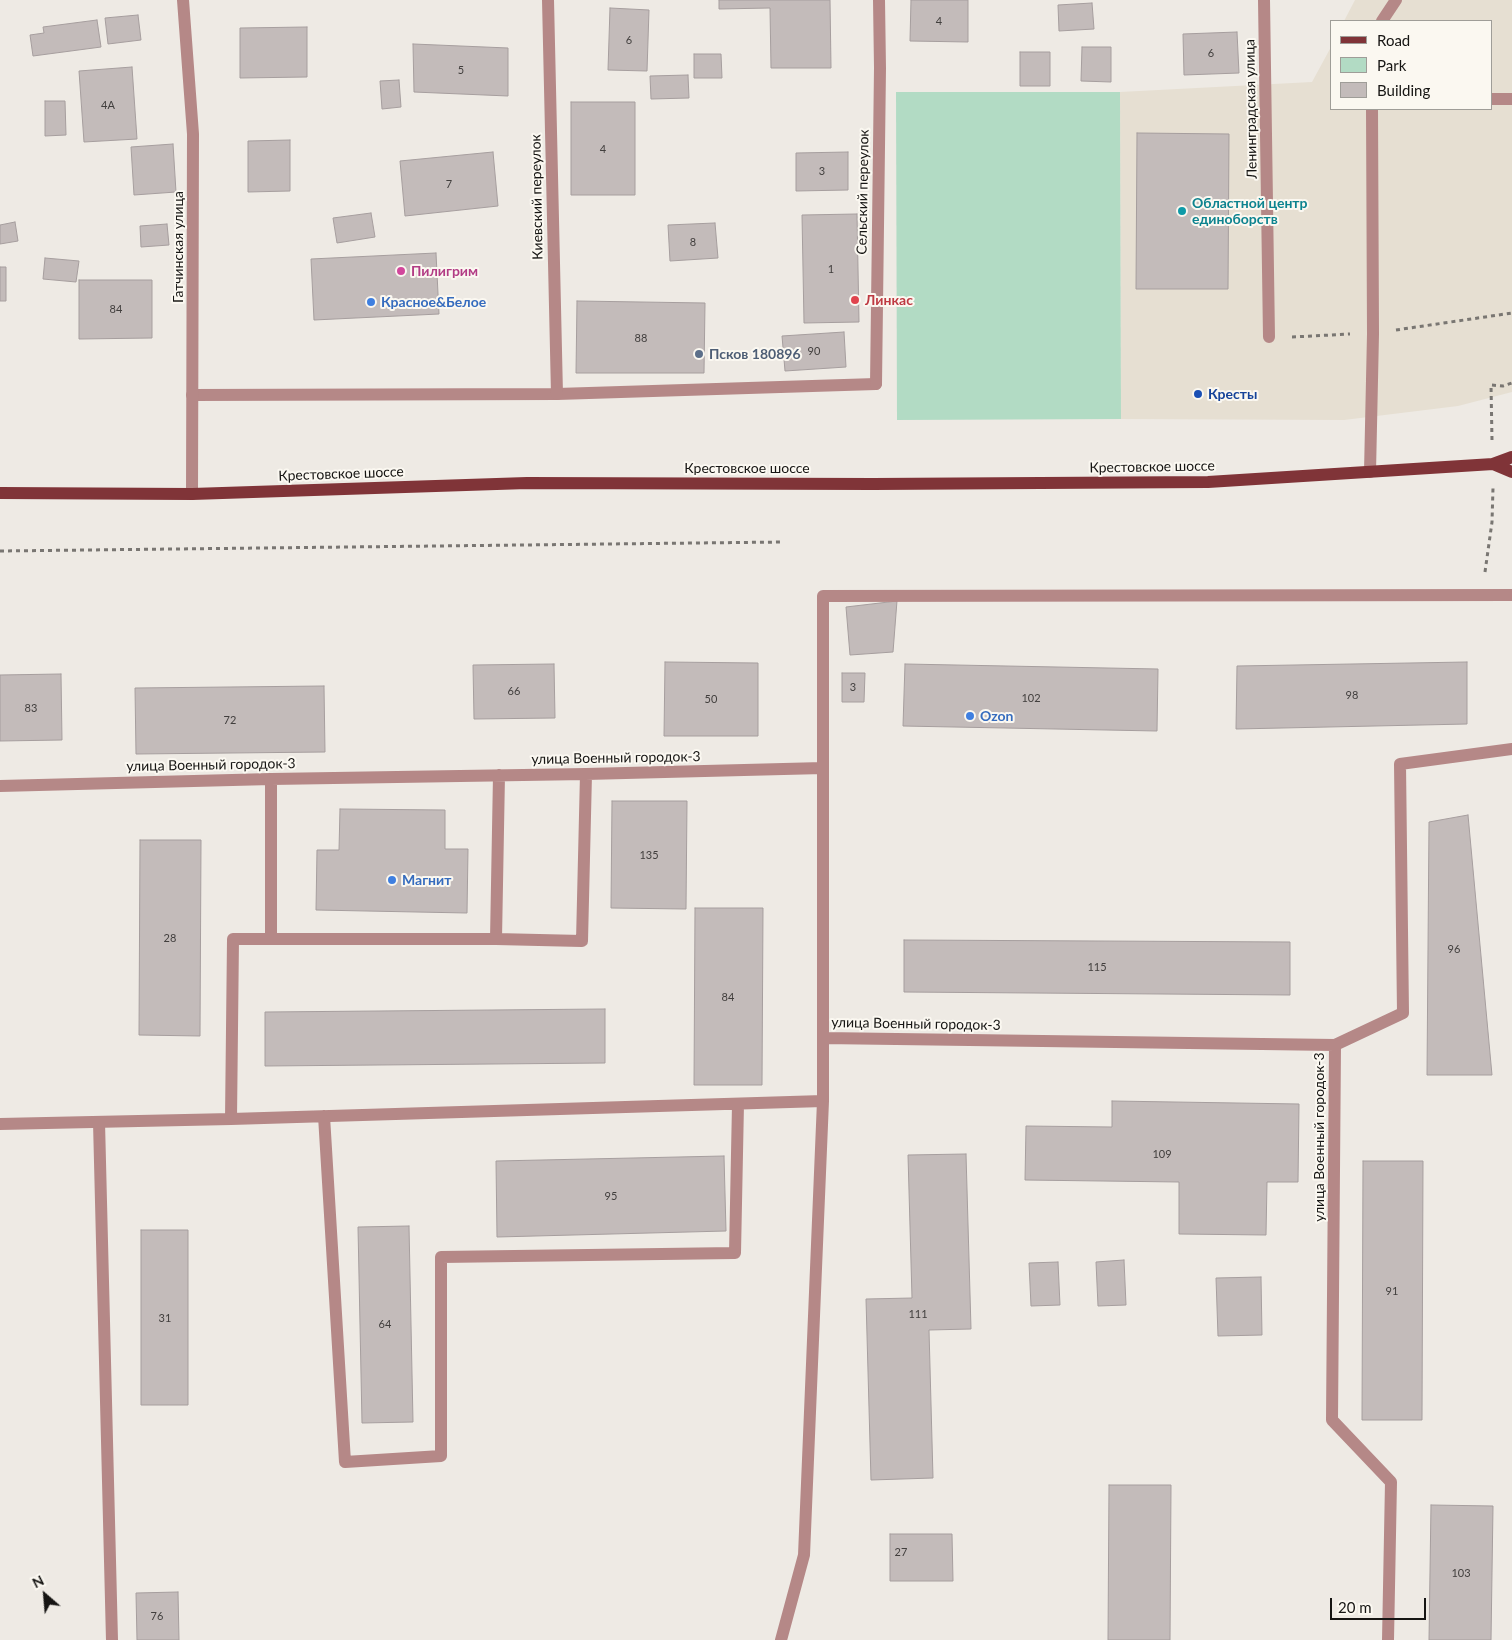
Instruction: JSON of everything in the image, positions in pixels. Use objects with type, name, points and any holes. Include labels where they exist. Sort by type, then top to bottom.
[{"type":"main road","name":"Крестовское шоссе","points":[[0,493],[192,494],[527,483],[883,484],[1208,482],[1493,464],[1512,457]]},
{"type":"main road","name":"Крестовское шоссе","points":[[1493,464],[1512,472]]},
{"type":"street","name":"Гатчинская улица","points":[[183,0],[193,134],[192,494]]},
{"type":"street","name":"Киевский переулок","points":[[548,0],[557,394]]},
{"type":"street","name":"Сельский переулок","points":[[557,394],[876,384],[880,68],[879,0]]},
{"type":"street","name":"Ленинградская улица","points":[[1264,0],[1269,337]]},
{"type":"street","points":[[1383,20],[1396,0]]},
{"type":"street","points":[[1492,99],[1512,99]]},
{"type":"street","points":[[1370,472],[1373,334],[1372,110]]},
{"type":"street","points":[[192,396],[557,394]]},
{"type":"street","points":[[823,768],[823,596],[1512,595]]},
{"type":"street","points":[[1335,1046],[1403,1013],[1400,764],[1512,749]]},
{"type":"street","name":"улица Военный городок-3","points":[[0,786],[271,778],[586,774],[823,768],[823,1038],[1335,1046],[1332,1420],[1391,1482],[1388,1640]]},
{"type":"street","points":[[231,1119],[233,940],[496,939],[582,941],[586,774]]},
{"type":"street","points":[[496,939],[499,775]]},
{"type":"street","points":[[271,778],[271,939]]},
{"type":"street","points":[[781,1640],[804,1555],[823,1101],[823,1038]]},
{"type":"street","points":[[0,1124],[823,1101]]},
{"type":"street","points":[[324,1116],[345,1462],[441,1456],[441,1257],[735,1253],[738,1104]]},
{"type":"street","points":[[99,1122],[112,1640]]},
{"type":"path","points":[[0,551],[783,542]]},
{"type":"shaded area","points":[[1355,0],[1512,0],[1512,392],[1458,406],[1344,420],[1121,419],[1120,92],[1312,82],[1330,49],[1330,110],[1492,110],[1492,20],[1345,20]]},
{"type":"green space","points":[[896,92],[1120,92],[1121,419],[897,420]]},
{"type":"building","points":[[719,0],[830,0],[831,68],[771,68],[770,8],[719,9]]},
{"type":"building","points":[[911,0],[968,0],[968,42],[910,41]]},
{"type":"building","points":[[1092,3],[1094,29],[1059,31],[1058,5]]},
{"type":"building","points":[[610,8],[649,10],[647,71],[608,70]]},
{"type":"building","points":[[138,15],[141,40],[108,44],[105,18]]},
{"type":"building","points":[[97,20],[101,47],[33,56],[30,35],[44,33],[43,27]]},
{"type":"building","points":[[307,27],[307,77],[240,78],[240,28]]},
{"type":"building","points":[[1237,32],[1239,73],[1184,75],[1183,34]]},
{"type":"building","points":[[413,44],[508,48],[508,96],[414,92]]},
{"type":"building","points":[[1082,47],[1111,47],[1111,82],[1081,81]]},
{"type":"building","points":[[1020,52],[1050,52],[1050,86],[1020,86]]},
{"type":"building","points":[[694,54],[721,54],[722,78],[694,78]]},
{"type":"building","points":[[132,67],[137,139],[84,142],[79,71]]},
{"type":"building","points":[[688,75],[689,98],[651,99],[650,76]]},
{"type":"building","points":[[399,80],[401,107],[382,109],[380,81]]},
{"type":"building","points":[[45,101],[65,101],[66,135],[45,136]]},
{"type":"building","points":[[571,102],[635,102],[635,195],[571,195]]},
{"type":"building","name":"Областной центр единоборств","points":[[1137,133],[1229,134],[1228,289],[1136,289]]},
{"type":"building","points":[[290,140],[290,191],[248,192],[248,141]]},
{"type":"building","points":[[173,144],[176,192],[134,195],[131,147]]},
{"type":"building","points":[[493,152],[498,206],[405,216],[400,161]]},
{"type":"building","points":[[848,152],[848,190],[796,191],[796,153]]},
{"type":"building","points":[[371,213],[375,237],[337,243],[333,218]]},
{"type":"building","points":[[857,214],[859,322],[804,323],[802,215]]},
{"type":"building","points":[[15,222],[18,241],[0,244],[0,225]]},
{"type":"building","points":[[715,223],[718,258],[670,261],[668,225]]},
{"type":"building","points":[[167,224],[169,245],[141,247],[140,226]]},
{"type":"building","points":[[436,253],[439,314],[314,320],[311,259]]},
{"type":"building","points":[[45,258],[79,261],[76,282],[43,279]]},
{"type":"building","points":[[0,267],[6,267],[6,301],[0,301]]},
{"type":"building","points":[[79,280],[152,280],[152,338],[79,339]]},
{"type":"building","points":[[577,301],[705,303],[704,373],[576,373]]},
{"type":"building","points":[[844,332],[846,367],[785,371],[782,336]]},
{"type":"building","points":[[897,601],[893,652],[850,655],[846,607]]},
{"type":"building","points":[[665,662],[758,663],[758,736],[664,736]]},
{"type":"building","points":[[1467,662],[1467,724],[1236,729],[1237,666]]},
{"type":"building","points":[[554,664],[555,718],[474,719],[473,665]]},
{"type":"building","points":[[905,664],[1158,669],[1157,731],[903,726]]},
{"type":"building","points":[[842,673],[865,673],[864,702],[842,702]]},
{"type":"building","points":[[61,674],[62,740],[0,741],[0,675]]},
{"type":"building","points":[[324,686],[325,752],[136,754],[135,688]]},
{"type":"building","points":[[612,801],[687,801],[686,909],[611,908]]},
{"type":"building","name":"Магнит","points":[[340,809],[445,810],[445,849],[468,849],[467,913],[316,910],[317,850],[339,850]]},
{"type":"building","points":[[1468,815],[1492,1075],[1427,1075],[1429,822]]},
{"type":"building","points":[[140,840],[201,840],[200,1036],[139,1035]]},
{"type":"building","points":[[695,908],[763,908],[762,1085],[694,1085]]},
{"type":"building","points":[[904,940],[1290,942],[1290,995],[904,992]]},
{"type":"building","points":[[605,1009],[605,1063],[265,1066],[265,1012]]},
{"type":"building","points":[[1112,1101],[1299,1104],[1298,1182],[1267,1182],[1266,1235],[1179,1234],[1179,1182],[1025,1180],[1026,1126],[1112,1127]]},
{"type":"building","points":[[966,1154],[971,1329],[929,1330],[933,1478],[871,1480],[866,1299],[912,1298],[908,1155]]},
{"type":"building","points":[[724,1156],[726,1231],[497,1237],[496,1161]]},
{"type":"building","points":[[1363,1161],[1423,1161],[1422,1420],[1362,1420]]},
{"type":"building","points":[[409,1226],[413,1422],[362,1423],[358,1227]]},
{"type":"building","points":[[141,1230],[188,1230],[188,1405],[141,1405]]},
{"type":"building","points":[[1124,1260],[1126,1305],[1098,1306],[1096,1262]]},
{"type":"building","points":[[1058,1262],[1060,1305],[1031,1306],[1029,1263]]},
{"type":"building","points":[[1261,1277],[1262,1335],[1218,1336],[1216,1278]]},
{"type":"building","points":[[1109,1485],[1171,1485],[1170,1640],[1108,1640]]},
{"type":"building","points":[[1431,1505],[1493,1506],[1491,1640],[1429,1640]]},
{"type":"building","points":[[890,1534],[952,1534],[953,1581],[890,1581]]},
{"type":"building","points":[[178,1592],[179,1640],[137,1640],[136,1593]]},
{"type":"place","name":"Областной центр единоборств","points":[[1182,211]]},
{"type":"place","name":"Пилигрим","points":[[401,271]]},
{"type":"place","name":"Линкас","points":[[855,300]]},
{"type":"place","name":"Красное&Белое","points":[[371,302]]},
{"type":"place","name":"Псков 180896","points":[[699,354]]},
{"type":"place","name":"Кресты","points":[[1198,394]]},
{"type":"place","name":"Ozon","points":[[970,716]]},
{"type":"place","name":"Магнит","points":[[392,880]]}]
